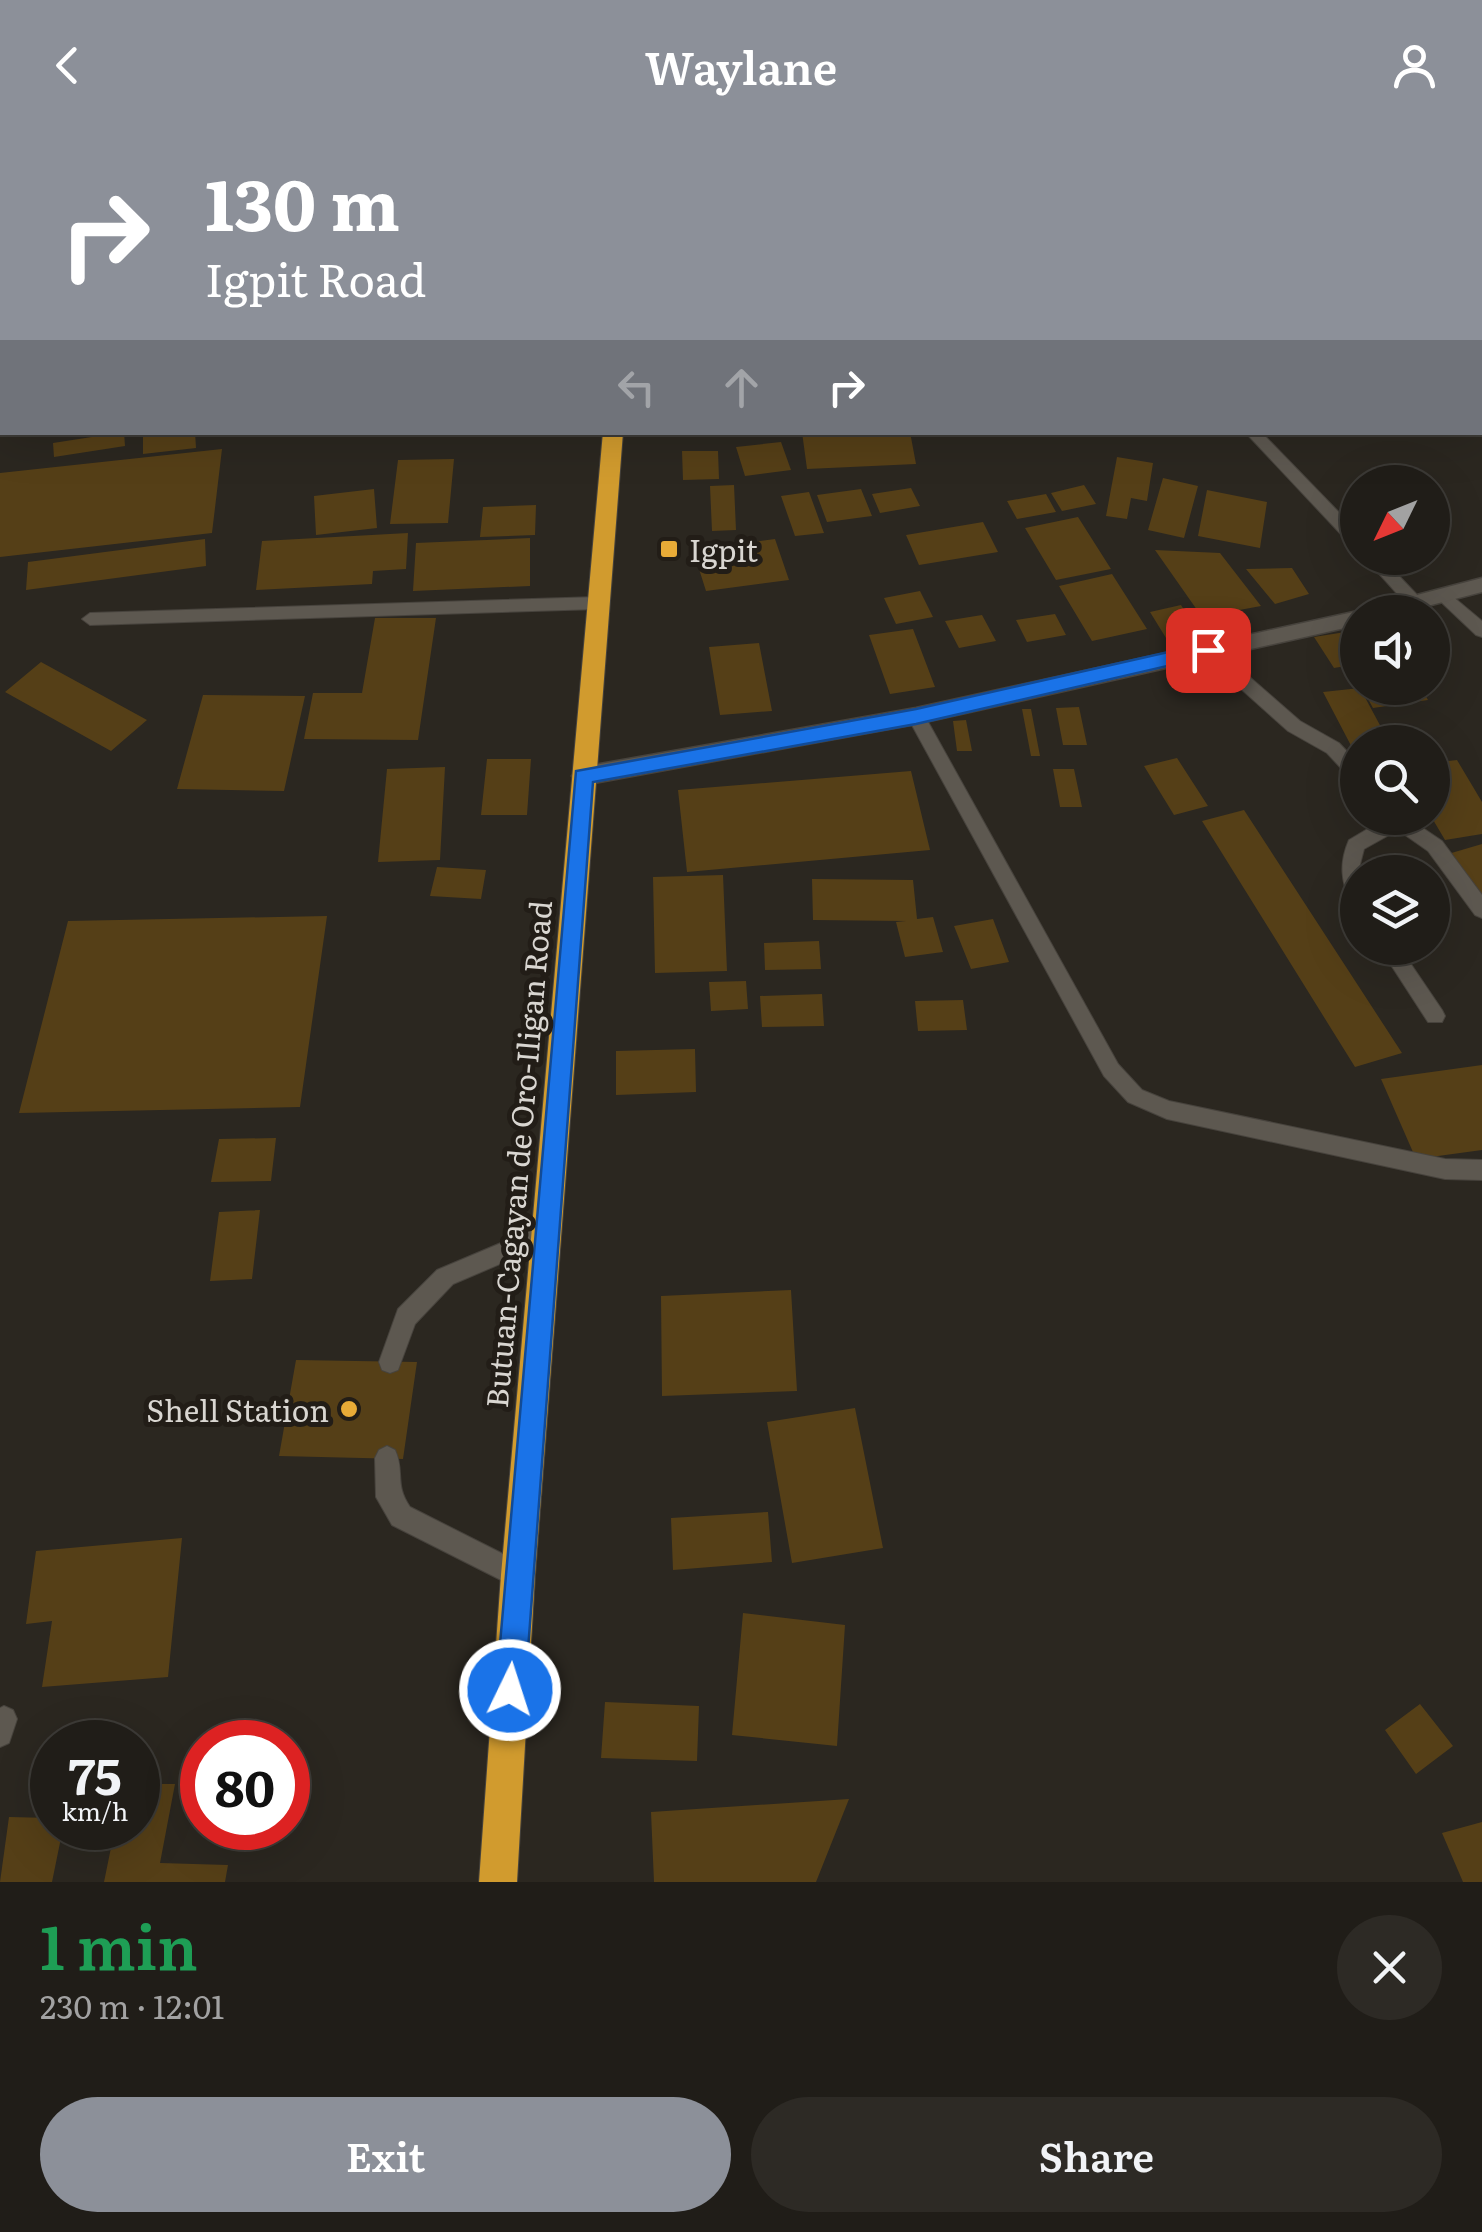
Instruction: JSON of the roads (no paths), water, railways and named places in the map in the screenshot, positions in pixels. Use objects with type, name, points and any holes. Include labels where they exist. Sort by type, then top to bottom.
[{"type":"highway","name":"Butuan-Cagayan de Oro-Iligan Road","points":[[498,1882],[518,1576],[612,435]]},
{"type":"street","points":[[1448,595],[1482,585]]},
{"type":"street","points":[[583,776],[916,716],[1340,622]]},
{"type":"lane","points":[[1255,435],[1340,523]]},
{"type":"lane","points":[[1388,575],[1407,595]]},
{"type":"lane","points":[[1450,601],[1482,630]]},
{"type":"lane","points":[[90,619],[598,603]]},
{"type":"lane","points":[[1208,650],[1294,726],[1340,756]]},
{"type":"lane","points":[[916,716],[1111,1070],[1134,1096],[1185,1114],[1445,1170],[1482,1170]]},
{"type":"lane","points":[[1353,855],[1356,845],[1372,835]]},
{"type":"lane","points":[[1420,835],[1436,846],[1482,910]]},
{"type":"lane","points":[[1401,965],[1435,1016]]},
{"type":"lane","points":[[390,1362],[406,1317],[445,1277],[546,1234]]},
{"type":"lane","points":[[387,1458],[388,1497],[402,1516],[518,1576]]},
{"type":"place","name":"Igpit","points":[[669,549]]},
{"type":"place","name":"Shell Station","points":[[349,1409]]}]
